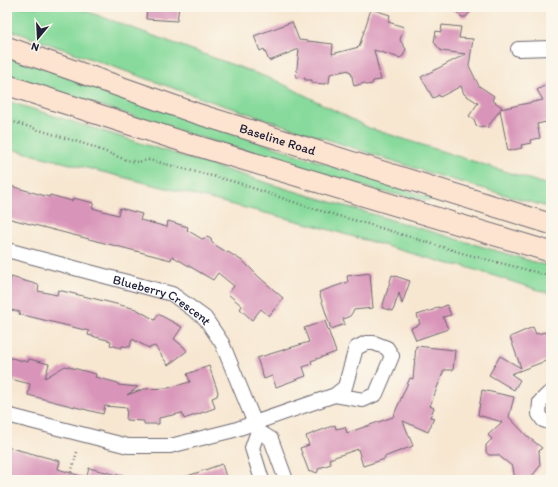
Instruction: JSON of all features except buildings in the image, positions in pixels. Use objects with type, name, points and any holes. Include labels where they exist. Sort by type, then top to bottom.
[{"type":"main road","name":"Baseline Road","points":[[7,47],[195,114],[551,224]]},
{"type":"main road","points":[[7,85],[184,142],[551,252]]},
{"type":"street","points":[[518,48],[551,48]]},
{"type":"street","name":"Blueberry Crescent","points":[[7,250],[172,294],[205,318],[222,343],[256,427],[271,439],[286,480]]},
{"type":"street","points":[[7,415],[128,446],[170,446],[234,430],[256,427],[335,395],[345,388],[356,348],[366,343],[374,343],[387,348],[392,356],[376,394],[363,400],[335,395]]},
{"type":"street","points":[[551,394],[548,394],[540,402],[539,414],[543,420],[551,423]]},
{"type":"street","points":[[256,427],[252,448],[262,480]]},
{"type":"path","points":[[7,120],[91,146],[126,160],[138,162],[149,160],[235,182],[314,209],[371,224],[453,250],[551,276]]},
{"type":"path","points":[[70,480],[76,452]]},
{"type":"green space","points":[[7,7],[75,7],[277,81],[369,128],[551,186],[551,208],[436,175],[204,99],[7,29]]},
{"type":"green space","points":[[7,55],[198,122],[431,198],[430,201],[378,191],[166,127],[7,75]]},
{"type":"green space","points":[[7,101],[277,186],[551,267],[551,294],[463,266],[449,264],[309,224],[7,148]]}]
